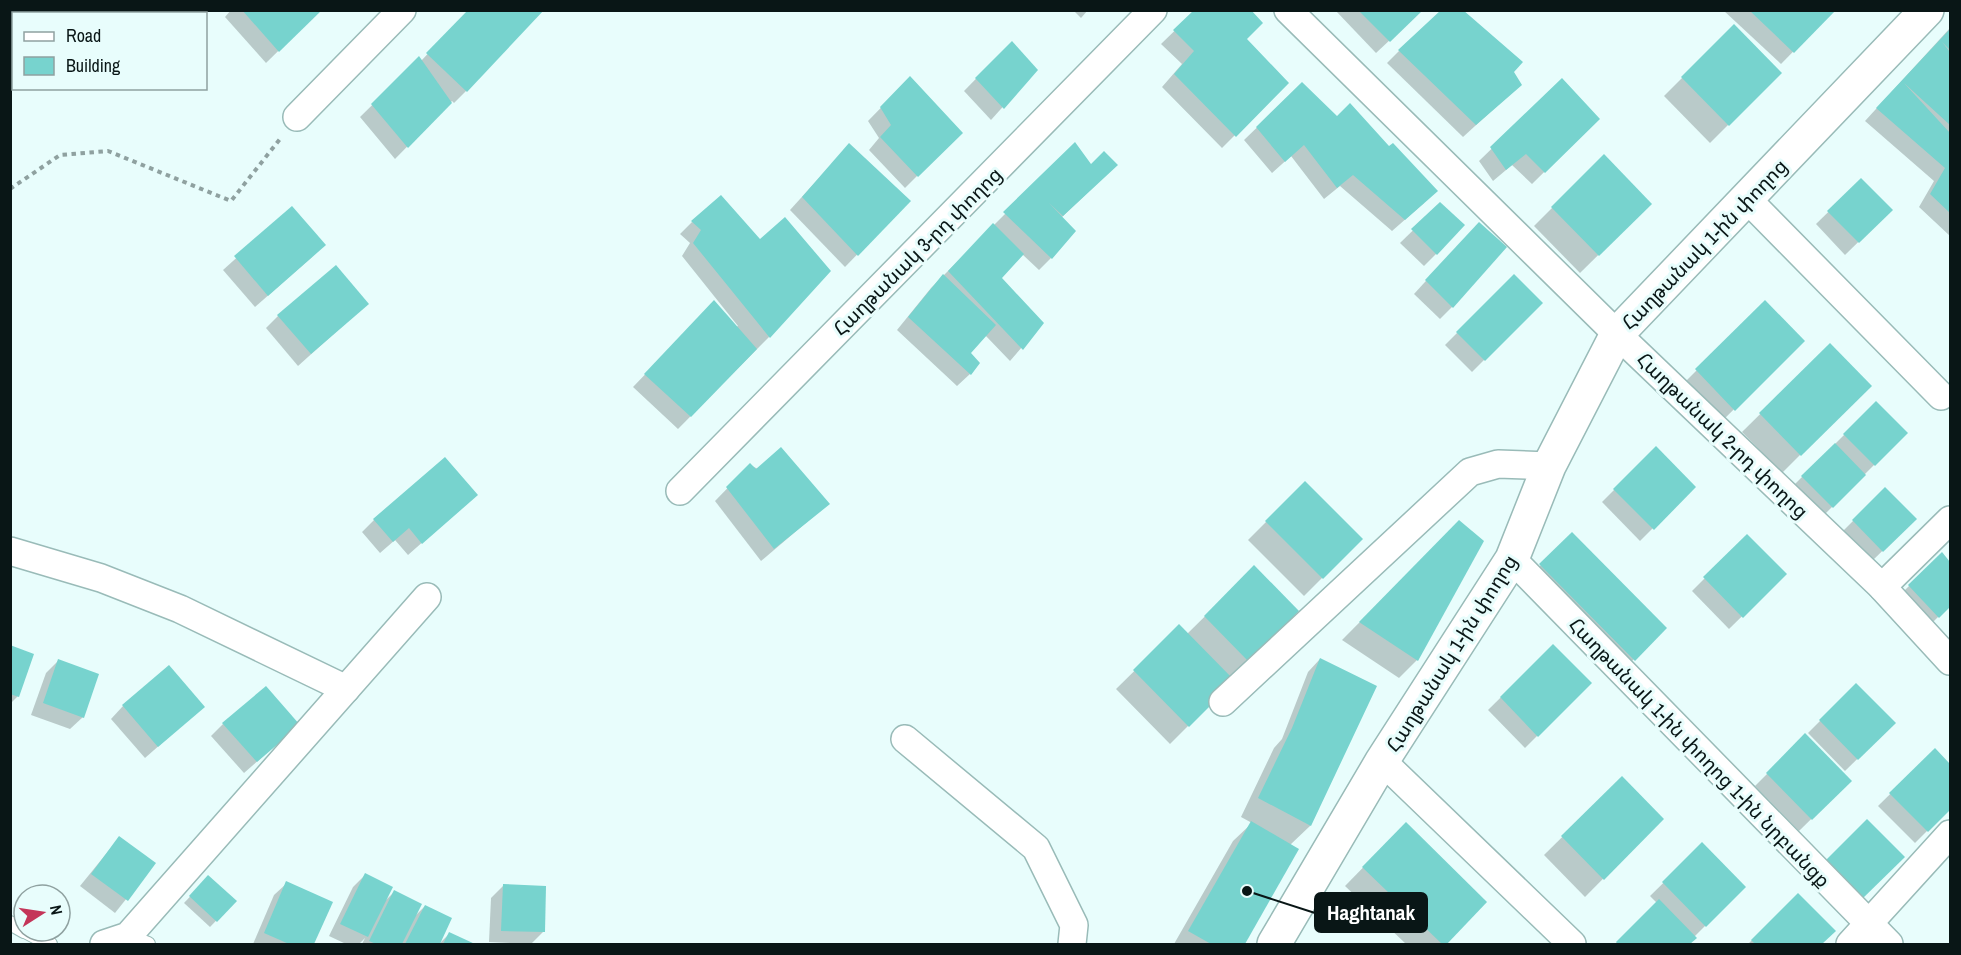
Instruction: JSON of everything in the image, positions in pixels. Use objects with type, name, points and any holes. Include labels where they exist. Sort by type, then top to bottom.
[{"type":"main road","name":"Հաղթանակ 1-ին փողոց","points":[[1274,945],[1382,762],[1512,559],[1549,466],[1617,334],[1748,200],[1927,10]]},
{"type":"street","points":[[297,117],[402,10]]},
{"type":"street","name":"Հաղթանակ 3-րդ փողոց","points":[[680,491],[1153,10]]},
{"type":"street","name":"Հաղթանակ 2-րդ փողոց","points":[[1288,10],[1617,334],[1882,587],[1950,661]]},
{"type":"street","points":[[1748,200],[1941,396]]},
{"type":"street","points":[[1223,702],[1470,472],[1498,464],[1549,466]]},
{"type":"street","points":[[1882,587],[1950,520]]},
{"type":"street","points":[[10,551],[101,579],[180,609],[346,689]]},
{"type":"street","name":"Հաղթանակ 1-ին փողոց 1-ին նրբանցք","points":[[1512,559],[1889,945]]},
{"type":"street","points":[[127,942],[427,597]]},
{"type":"street","points":[[905,739],[1036,848],[1074,925],[1072,945]]},
{"type":"street","points":[[1382,762],[1572,945]]},
{"type":"street","points":[[1850,945],[1950,834]]},
{"type":"path","points":[[10,189],[60,154],[108,150],[231,201],[297,117]]},
{"type":"building","points":[[242,10],[322,10],[279,52]]},
{"type":"building","points":[[468,10],[544,10],[467,92],[426,53]]},
{"type":"building","points":[[1194,10],[1251,10],[1263,23],[1247,39],[1289,83],[1236,137],[1174,74],[1194,51],[1173,30]]},
{"type":"building","points":[[1358,10],[1423,10],[1390,42]]},
{"type":"building","points":[[1441,10],[1463,10],[1523,62],[1514,72],[1522,85],[1476,125],[1398,50]]},
{"type":"building","points":[[1749,10],[1836,10],[1794,53]]},
{"type":"building","points":[[1734,24],[1782,73],[1729,126],[1681,77]]},
{"type":"building","points":[[1950,29],[1950,50],[1942,42],[1950,52],[1950,125],[1904,83],[1950,133],[1950,213],[1930,194],[1945,168],[1876,108]]},
{"type":"building","points":[[1012,41],[1038,70],[1004,109],[975,78]]},
{"type":"building","points":[[419,56],[452,103],[408,148],[371,104]]},
{"type":"building","points":[[910,76],[963,133],[918,177],[880,137],[891,125],[880,107]]},
{"type":"building","points":[[1562,78],[1600,119],[1545,173],[1526,154],[1506,170],[1490,147]]},
{"type":"building","points":[[1302,82],[1337,116],[1350,103],[1389,146],[1393,143],[1438,191],[1405,220],[1353,175],[1337,188],[1304,145],[1285,162],[1256,127]]},
{"type":"building","points":[[1075,142],[1091,164],[1104,151],[1118,165],[1063,216],[1049,203],[1076,231],[1052,259],[1003,212]]},
{"type":"building","points":[[849,143],[911,201],[858,256],[802,197]]},
{"type":"building","points":[[1604,154],[1652,204],[1599,256],[1551,207]]},
{"type":"building","points":[[1861,178],[1893,210],[1859,243],[1827,211]]},
{"type":"building","points":[[721,195],[760,239],[785,217],[831,271],[770,338],[693,243],[701,230],[691,221]]},
{"type":"building","points":[[1440,202],[1465,225],[1437,255],[1411,229]]},
{"type":"building","points":[[292,206],[326,245],[268,296],[234,256]]},
{"type":"building","points":[[1479,222],[1507,247],[1453,308],[1425,280]]},
{"type":"building","points":[[993,223],[1024,254],[1002,278],[1044,323],[1023,350],[948,271]]},
{"type":"building","points":[[336,265],[369,304],[311,354],[277,315]]},
{"type":"building","points":[[943,274],[996,325],[971,353],[980,363],[971,375],[908,317]]},
{"type":"building","points":[[1514,274],[1543,303],[1485,361],[1456,332]]},
{"type":"building","points":[[714,300],[757,349],[691,417],[644,374]]},
{"type":"building","points":[[1765,300],[1805,341],[1735,411],[1695,369]]},
{"type":"building","points":[[1830,343],[1872,386],[1801,456],[1759,413]]},
{"type":"building","points":[[1876,401],[1908,433],[1875,466],[1843,434]]},
{"type":"building","points":[[1835,443],[1866,475],[1833,508],[1801,476]]},
{"type":"building","points":[[1656,446],[1696,487],[1654,530],[1613,489]]},
{"type":"building","points":[[781,447],[830,504],[774,549],[726,487],[750,463],[756,469]]},
{"type":"building","points":[[445,457],[478,495],[422,544],[409,528],[393,542],[373,519]]},
{"type":"building","points":[[1305,481],[1363,539],[1323,579],[1265,521]]},
{"type":"building","points":[[1885,487],[1917,519],[1883,552],[1852,520]]},
{"type":"building","points":[[1459,520],[1484,541],[1418,661],[1359,622]]},
{"type":"building","points":[[1572,532],[1667,628],[1635,661],[1539,564]]},
{"type":"building","points":[[1747,534],[1787,574],[1743,618],[1703,577]]},
{"type":"building","points":[[1942,552],[1950,562],[1950,607],[1939,618],[1908,585]]},
{"type":"building","points":[[1254,565],[1299,611],[1248,661],[1204,616]]},
{"type":"building","points":[[1179,624],[1235,681],[1189,727],[1133,670]]},
{"type":"building","points":[[1553,644],[1592,683],[1538,737],[1500,697]]},
{"type":"building","points":[[10,645],[34,654],[19,697],[10,694]]},
{"type":"building","points":[[1320,658],[1377,686],[1311,826],[1258,798],[1292,728]]},
{"type":"building","points":[[58,659],[99,674],[84,718],[43,703]]},
{"type":"building","points":[[169,665],[205,707],[158,747],[122,705]]},
{"type":"building","points":[[1856,683],[1896,723],[1858,760],[1819,720]]},
{"type":"building","points":[[266,686],[300,725],[257,762],[222,723]]},
{"type":"building","points":[[1805,733],[1852,781],[1812,820],[1766,773]]},
{"type":"building","points":[[1935,748],[1950,764],[1950,810],[1928,832],[1889,793]]},
{"type":"building","points":[[1622,776],[1664,819],[1604,880],[1561,836]]},
{"type":"building","points":[[1867,819],[1905,857],[1860,901],[1823,863]]},
{"type":"building","points":[[1251,821],[1299,849],[1245,944],[1211,944],[1188,931]]},
{"type":"building","points":[[1406,822],[1487,902],[1447,944],[1442,944],[1362,867]]},
{"type":"building","points":[[119,836],[156,863],[128,901],[91,874]]},
{"type":"building","points":[[1702,842],[1746,887],[1706,927],[1662,882]]},
{"type":"building","points":[[365,873],[393,887],[368,937],[340,924]]},
{"type":"building","points":[[208,875],[237,901],[217,922],[189,896]]},
{"type":"building","points":[[286,881],[333,902],[314,944],[289,944],[264,933]]},
{"type":"building","points":[[503,884],[546,886],[545,932],[501,931]]},
{"type":"building","points":[[394,890],[422,904],[402,944],[376,944],[369,941]]},
{"type":"building","points":[[1798,893],[1836,931],[1822,944],[1755,944],[1751,940]]},
{"type":"building","points":[[1659,899],[1697,938],[1690,944],[1618,944],[1616,942]]},
{"type":"building","points":[[425,905],[452,918],[440,944],[405,944]]},
{"type":"building","points":[[449,932],[475,944],[443,944]]},
{"type":"place","name":"Haghtanak","points":[[1247,891]]}]
